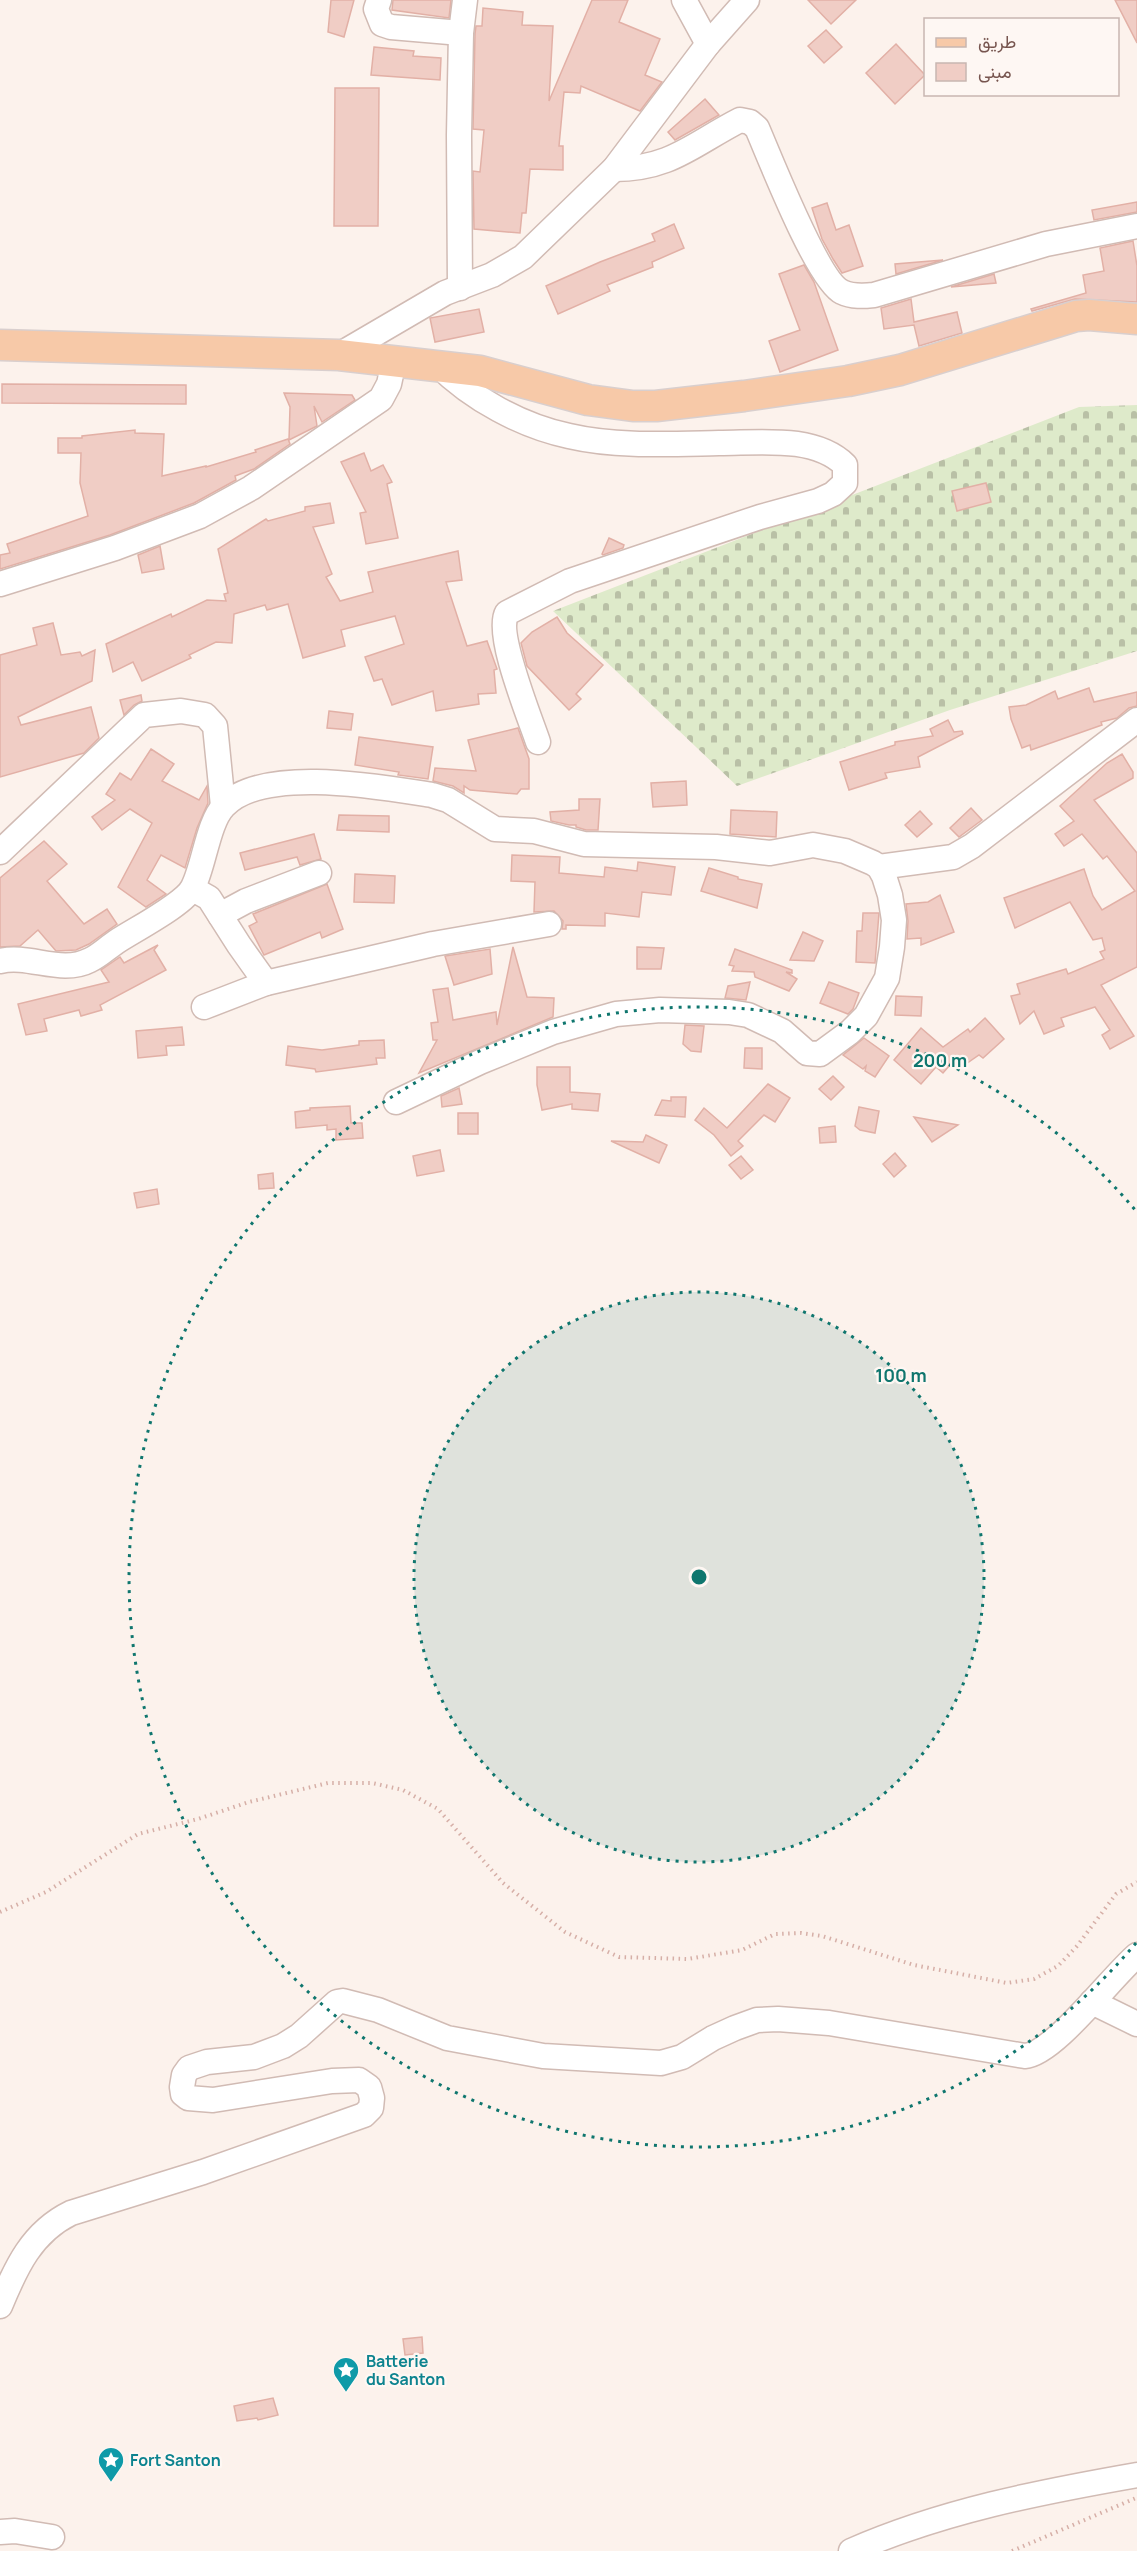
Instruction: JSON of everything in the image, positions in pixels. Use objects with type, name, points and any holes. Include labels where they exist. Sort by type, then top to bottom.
[{"type":"main road","points":[[0,345],[339,355],[480,371],[588,400],[633,406],[656,406],[848,381],[900,370],[1076,316],[1137,319]]},
{"type":"street","points":[[379,0],[376,9],[382,24],[391,27],[461,33]]},
{"type":"street","points":[[460,288],[459,135],[461,33],[465,0]]},
{"type":"street","points":[[684,0],[708,44]]},
{"type":"street","points":[[339,355],[445,293],[492,275],[523,257],[614,169],[708,44],[747,0]]},
{"type":"street","points":[[614,169],[629,169],[669,160],[740,120],[750,122],[757,128],[799,223],[827,278],[841,292],[854,296],[874,295],[1046,244],[1137,226]]},
{"type":"street","points":[[0,584],[116,548],[200,516],[251,488],[381,399],[389,384],[394,361]]},
{"type":"street","points":[[438,366],[468,390],[498,408],[537,427],[570,436],[607,441],[656,443],[774,442],[822,451],[836,456],[845,465],[844,483],[833,494],[818,501],[740,523],[570,581],[507,614],[503,630],[508,653],[538,742]]},
{"type":"street","points":[[0,852],[144,715],[189,713],[205,715],[215,726],[223,806],[193,888],[165,912],[90,960],[64,966],[20,959],[0,961]]},
{"type":"street","points":[[879,867],[953,857],[972,846],[1137,720]]},
{"type":"street","points":[[223,806],[258,786],[322,782],[388,788],[448,800],[502,831],[534,831],[584,844],[716,847],[770,853],[800,846],[830,847],[866,858],[879,867],[890,896],[894,920],[887,978],[866,1016],[826,1052],[813,1055],[807,1053],[782,1031],[765,1021],[748,1015],[729,1012],[660,1010],[616,1014],[553,1032],[480,1062],[396,1102]]},
{"type":"street","points":[[220,915],[246,901],[319,873]]},
{"type":"street","points":[[193,888],[207,895],[266,983]]},
{"type":"street","points":[[204,1007],[266,983],[433,944],[549,924]]},
{"type":"street","points":[[0,2306],[18,2267],[34,2240],[56,2220],[71,2213],[203,2172],[364,2115],[371,2108],[372,2098],[369,2087],[359,2080],[332,2081],[213,2100],[188,2098],[183,2094],[184,2075],[189,2068],[207,2062],[254,2057],[283,2046],[299,2036],[337,2002],[343,2001],[378,2010],[447,2038],[543,2056],[661,2063],[682,2057],[713,2037],[735,2028],[757,2020],[778,2019],[829,2023],[1008,2055],[1029,2056],[1055,2038],[1092,2002],[1122,1967],[1137,1955]]},
{"type":"street","points":[[1092,2002],[1137,2024]]},
{"type":"street","points":[[851,2551],[913,2526],[975,2509],[1137,2475]]},
{"type":"street","points":[[0,2532],[15,2531],[52,2536]]},
{"type":"path","points":[[0,1912],[46,1892],[138,1834],[198,1819],[249,1802],[328,1783],[372,1783],[403,1790],[438,1809],[503,1883],[565,1932],[619,1957],[688,1959],[742,1950],[775,1934],[801,1933],[822,1936],[914,1965],[1007,1983],[1034,1979],[1058,1966],[1077,1946],[1116,1894],[1137,1882]]},
{"type":"path","points":[[1011,2551],[1137,2498]]},
{"type":"green space","points":[[1137,405],[1137,651],[950,710],[737,786],[553,611],[1079,407]]},
{"type":"building","points":[[331,0],[354,0],[344,37],[328,32]]},
{"type":"building","points":[[393,0],[451,0],[449,18],[392,10]]},
{"type":"building","points":[[592,0],[628,0],[619,22],[660,39],[645,75],[662,82],[640,111],[581,86],[580,93],[564,92],[559,146],[563,146],[563,170],[530,169],[526,213],[522,213],[520,233],[474,229],[473,171],[480,172],[484,130],[473,129],[475,34],[476,26],[482,26],[483,8],[523,12],[522,25],[553,26],[549,101]]},
{"type":"building","points":[[808,0],[856,0],[831,24]]},
{"type":"building","points":[[1115,0],[1137,0],[1137,43]]},
{"type":"building","points":[[826,30],[842,47],[824,63],[808,46]]},
{"type":"building","points":[[896,44],[924,76],[895,104],[866,73]]},
{"type":"building","points":[[374,47],[414,51],[413,56],[441,58],[440,80],[371,75]]},
{"type":"building","points":[[335,88],[379,88],[378,226],[334,226]]},
{"type":"building","points":[[705,99],[719,115],[675,140],[668,132]]},
{"type":"building","points":[[1137,202],[1137,212],[1094,220],[1092,210]]},
{"type":"building","points":[[827,203],[836,230],[849,225],[863,266],[842,273],[833,259],[822,239],[812,208]]},
{"type":"building","points":[[674,224],[684,248],[652,262],[653,267],[607,285],[610,291],[558,314],[546,286],[655,241],[652,234]]},
{"type":"building","points":[[1133,241],[1137,266],[1137,302],[1075,299],[1032,311],[1031,309],[1086,293],[1083,275],[1104,271],[1100,248]]},
{"type":"building","points":[[943,260],[896,274],[895,264]]},
{"type":"building","points":[[804,265],[814,282],[838,350],[780,372],[769,341],[800,330],[779,274]]},
{"type":"building","points":[[994,274],[996,283],[951,287]]},
{"type":"building","points":[[911,299],[914,322],[957,312],[962,333],[919,346],[914,325],[884,329],[881,308]]},
{"type":"building","points":[[479,309],[484,332],[435,342],[430,318]]},
{"type":"building","points":[[2,384],[186,385],[186,404],[2,403]]},
{"type":"building","points":[[284,393],[352,395],[355,400],[322,422],[314,406],[317,426],[289,440],[290,407]]},
{"type":"building","points":[[135,430],[135,433],[164,434],[162,476],[206,467],[256,452],[255,450],[288,439],[290,444],[254,469],[235,476],[236,480],[194,503],[110,535],[0,569],[0,555],[10,553],[7,544],[88,516],[80,483],[81,453],[58,453],[58,438],[82,438],[82,436]]},
{"type":"building","points":[[364,453],[371,471],[383,465],[392,482],[387,484],[398,538],[366,544],[360,513],[366,512],[341,462]]},
{"type":"building","points":[[986,483],[991,502],[957,511],[952,491]]},
{"type":"building","points":[[330,503],[334,523],[313,527],[332,574],[326,577],[340,601],[373,592],[368,572],[458,551],[462,580],[446,582],[467,646],[487,641],[497,669],[494,670],[496,693],[478,694],[479,704],[436,711],[433,691],[392,705],[382,679],[374,681],[365,657],[404,644],[395,616],[341,630],[345,646],[303,658],[288,604],[267,610],[265,605],[234,614],[232,643],[216,642],[189,655],[191,658],[142,681],[133,662],[113,672],[106,644],[207,600],[226,601],[224,594],[228,593],[218,549],[266,519],[268,521],[305,511],[305,507]]},
{"type":"building","points":[[609,538],[624,545],[623,548],[603,555],[602,554]]},
{"type":"building","points":[[160,546],[164,569],[142,573],[138,555]]},
{"type":"building","points":[[557,617],[567,633],[603,665],[576,694],[581,699],[569,710],[527,666],[521,643],[532,632]]},
{"type":"building","points":[[53,623],[61,655],[80,652],[82,656],[95,650],[92,681],[18,717],[21,725],[91,707],[99,738],[84,753],[0,777],[0,655],[37,645],[33,628]]},
{"type":"building","points":[[1089,688],[1094,702],[1137,692],[1137,706],[1129,708],[1117,718],[1101,722],[1102,725],[1031,750],[1030,745],[1022,748],[1009,707],[1026,705],[1055,691],[1058,699]]},
{"type":"building","points":[[141,695],[142,701],[124,715],[120,700]]},
{"type":"building","points":[[329,711],[353,714],[351,730],[327,728]]},
{"type":"building","points":[[948,720],[954,732],[962,731],[963,734],[918,757],[920,767],[885,773],[887,778],[849,790],[840,762],[895,745],[895,742],[933,736],[930,729]]},
{"type":"building","points":[[518,728],[529,759],[529,789],[521,789],[517,794],[470,790],[464,786],[464,793],[453,786],[433,781],[435,768],[476,771],[468,740]]},
{"type":"building","points":[[359,737],[433,747],[428,779],[355,765]]},
{"type":"building","points":[[151,749],[174,764],[162,781],[199,800],[207,786],[208,803],[197,828],[185,868],[161,855],[147,880],[166,894],[146,907],[118,887],[152,823],[130,809],[102,830],[92,817],[115,800],[106,794],[120,773],[131,780]]},
{"type":"building","points":[[1122,754],[1133,772],[1133,778],[1094,800],[1137,853],[1137,967],[1101,985],[1134,1036],[1110,1049],[1102,1035],[1110,1030],[1095,1007],[1061,1018],[1064,1026],[1044,1034],[1034,1011],[1020,1024],[1011,996],[1020,994],[1017,984],[1066,969],[1068,974],[1104,959],[1100,952],[1105,950],[1102,938],[1093,940],[1070,902],[1015,928],[1004,898],[1084,869],[1093,896],[1102,910],[1135,891],[1107,856],[1103,859],[1082,834],[1064,846],[1055,834],[1074,821],[1060,806],[1107,763]]},
{"type":"building","points":[[686,781],[687,805],[653,807],[651,783]]},
{"type":"building","points":[[579,799],[600,799],[598,830],[586,830],[576,825],[551,821],[550,812],[579,810]]},
{"type":"building","points":[[971,808],[982,820],[959,837],[950,828]]},
{"type":"building","points":[[731,810],[777,812],[776,837],[730,834]]},
{"type":"building","points":[[920,811],[932,824],[917,837],[905,825]]},
{"type":"building","points":[[339,815],[389,816],[389,832],[337,830]]},
{"type":"building","points":[[314,834],[321,859],[300,865],[297,857],[245,870],[240,853]]},
{"type":"building","points":[[44,841],[67,864],[47,881],[84,924],[107,909],[117,924],[89,944],[76,950],[56,951],[38,930],[20,946],[0,947],[0,878]]},
{"type":"building","points":[[512,855],[560,857],[559,873],[604,877],[605,867],[637,871],[638,862],[675,867],[671,895],[642,892],[639,917],[605,913],[605,926],[566,925],[566,929],[562,929],[563,921],[554,911],[534,912],[535,882],[511,881]]},
{"type":"building","points":[[709,868],[738,877],[738,879],[762,884],[757,908],[701,891]]},
{"type":"building","points":[[355,874],[395,876],[394,903],[354,902]]},
{"type":"building","points":[[327,884],[343,929],[322,938],[320,932],[264,955],[249,926],[257,922],[253,914]]},
{"type":"building","points":[[940,895],[954,932],[921,945],[921,938],[907,939],[906,904],[928,902]]},
{"type":"building","points":[[863,913],[879,913],[875,963],[856,962],[857,931],[862,931]]},
{"type":"building","points":[[803,932],[823,941],[814,961],[790,960]]},
{"type":"building","points":[[158,945],[154,950],[166,970],[100,1005],[102,1010],[81,1016],[79,1010],[44,1019],[47,1031],[26,1035],[18,1004],[109,982],[101,970],[120,957],[124,963]]},
{"type":"building","points":[[513,947],[527,997],[554,998],[553,1017],[419,1073],[437,1040],[433,1040],[431,1023],[438,1022],[433,990],[448,988],[453,1020],[496,1012],[497,1025]]},
{"type":"building","points":[[637,947],[664,948],[661,969],[637,969]]},
{"type":"building","points":[[490,949],[492,974],[454,985],[445,956]]},
{"type":"building","points":[[735,949],[792,970],[792,973],[786,972],[797,979],[789,991],[755,977],[754,972],[732,971],[734,966],[729,965]]},
{"type":"building","points":[[750,982],[746,1000],[725,998],[728,986]]},
{"type":"building","points":[[829,982],[859,993],[853,1009],[848,1014],[820,1003]]},
{"type":"building","points":[[896,996],[922,997],[921,1016],[895,1015]]},
{"type":"building","points":[[985,1018],[1004,1039],[983,1058],[979,1055],[963,1066],[957,1057],[943,1073],[936,1067],[921,1084],[894,1060],[921,1028],[943,1047],[968,1029],[970,1032]]},
{"type":"building","points":[[685,1025],[704,1026],[701,1052],[691,1051],[683,1044]]},
{"type":"building","points":[[182,1027],[184,1045],[166,1046],[167,1055],[138,1058],[136,1031]]},
{"type":"building","points":[[864,1038],[889,1056],[875,1077],[865,1071],[866,1066],[863,1069],[843,1055]]},
{"type":"building","points":[[384,1040],[385,1058],[376,1058],[377,1064],[316,1072],[315,1069],[286,1065],[288,1046],[322,1050],[359,1045],[359,1041]]},
{"type":"building","points":[[745,1048],[762,1048],[762,1069],[744,1068]]},
{"type":"building","points":[[537,1067],[570,1067],[570,1092],[600,1094],[598,1111],[572,1109],[572,1104],[542,1110],[537,1085]]},
{"type":"building","points":[[833,1076],[844,1087],[831,1100],[819,1089]]},
{"type":"building","points":[[768,1084],[790,1098],[775,1122],[764,1115],[738,1141],[743,1146],[731,1156],[714,1135],[695,1120],[704,1108],[727,1128]]},
{"type":"building","points":[[459,1088],[462,1104],[442,1107],[441,1096]]},
{"type":"building","points":[[671,1097],[686,1097],[685,1117],[655,1115],[662,1100],[671,1101]]},
{"type":"building","points":[[350,1106],[351,1123],[362,1123],[363,1138],[336,1140],[336,1129],[327,1130],[327,1125],[296,1128],[295,1112],[310,1110],[310,1108]]},
{"type":"building","points":[[859,1107],[879,1111],[875,1133],[860,1130],[855,1126]]},
{"type":"building","points":[[458,1113],[478,1113],[478,1134],[458,1134]]},
{"type":"building","points":[[914,1117],[958,1125],[932,1142]]},
{"type":"building","points":[[835,1126],[836,1142],[820,1143],[819,1128]]},
{"type":"building","points":[[646,1135],[667,1145],[659,1163],[611,1141],[643,1142]]},
{"type":"building","points":[[440,1150],[444,1171],[417,1176],[413,1156]]},
{"type":"building","points":[[895,1153],[906,1166],[894,1177],[883,1164]]},
{"type":"building","points":[[741,1156],[753,1170],[741,1179],[729,1165]]},
{"type":"building","points":[[273,1173],[274,1188],[259,1189],[258,1175]]},
{"type":"building","points":[[157,1189],[159,1204],[137,1208],[134,1193]]},
{"type":"building","points":[[422,2337],[423,2353],[405,2355],[403,2339]]},
{"type":"building","points":[[273,2398],[278,2415],[258,2420],[257,2418],[237,2421],[234,2406]]},
{"type":"place","name":"Batterie du Santon","points":[[346,2393]]},
{"type":"place","name":"Fort Santon","points":[[111,2483]]}]
